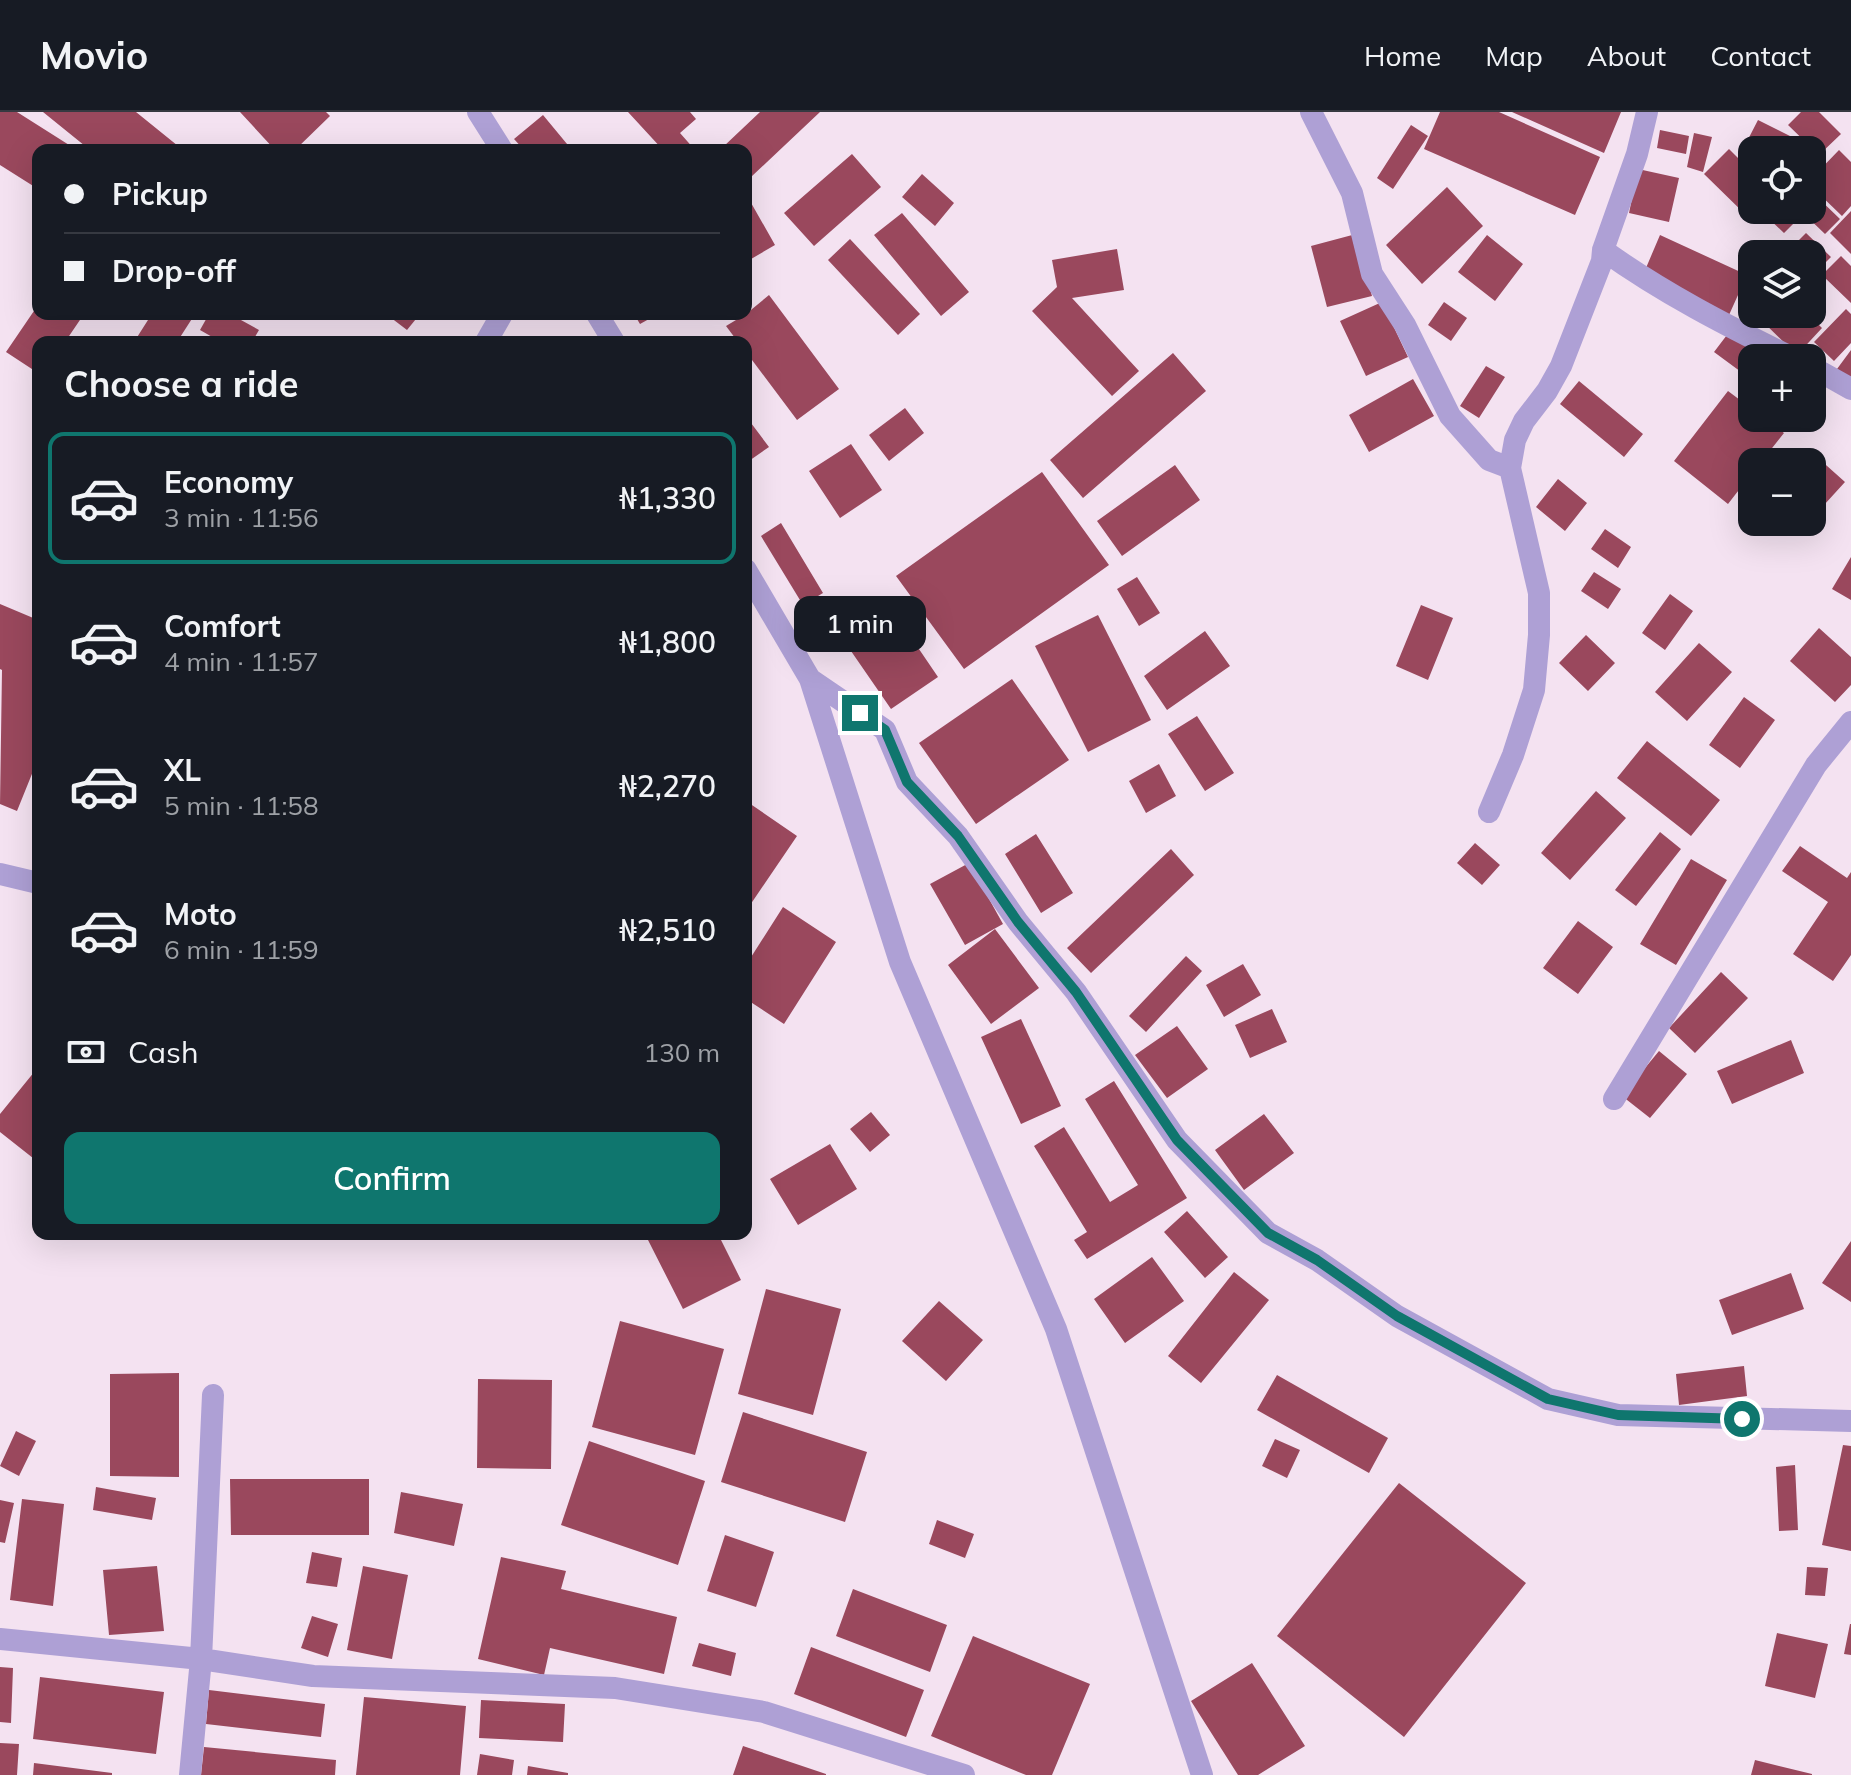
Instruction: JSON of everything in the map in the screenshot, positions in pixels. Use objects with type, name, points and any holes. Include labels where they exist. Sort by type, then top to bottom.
[{"type":"street","points":[[1311,112],[1352,193],[1372,274],[1405,325],[1450,416],[1489,460],[1510,468]]},
{"type":"street","points":[[1489,812],[1513,755],[1534,690],[1539,635],[1539,593],[1510,468],[1515,440],[1561,366],[1602,261],[1603,250],[1637,154],[1647,112]]},
{"type":"street","points":[[489,117],[500,144]]},
{"type":"street","points":[[1603,250],[1640,277],[1764,344]]},
{"type":"street","points":[[1826,375],[1851,389]]},
{"type":"street","points":[[752,580],[810,679],[900,962],[1056,1329],[1202,1775]]},
{"type":"street","points":[[810,679],[885,730],[907,782],[958,836],[1018,922],[1076,992],[1177,1140],[1268,1233],[1317,1260],[1397,1316],[1548,1399],[1618,1415],[1851,1421]]},
{"type":"street","points":[[1614,1099],[1816,765],[1851,722]]},
{"type":"street","points":[[0,874],[32,882]]},
{"type":"street","points":[[190,1775],[201,1659],[213,1395]]},
{"type":"street","points":[[0,1639],[201,1659],[313,1676],[615,1688],[764,1712],[964,1775]]},
{"type":"building","points":[[0,112],[17,112],[68,144],[32,144],[32,185],[0,165]]},
{"type":"building","points":[[43,112],[136,112],[176,144],[83,144]]},
{"type":"building","points":[[240,112],[326,112],[330,116],[301,144],[269,144]]},
{"type":"building","points":[[628,112],[690,112],[696,119],[680,133],[690,144],[657,144]]},
{"type":"building","points":[[760,112],[820,112],[752,176],[752,144],[726,144]]},
{"type":"building","points":[[1440,112],[1499,112],[1600,157],[1575,215],[1424,149]]},
{"type":"building","points":[[1512,112],[1621,112],[1604,153]]},
{"type":"building","points":[[1801,112],[1819,112],[1841,134],[1826,148],[1826,136],[1799,136],[1788,125]]},
{"type":"building","points":[[543,115],[567,144],[519,144],[514,139]]},
{"type":"building","points":[[1758,120],[1790,136],[1750,136]]},
{"type":"building","points":[[1411,125],[1428,136],[1393,189],[1377,178]]},
{"type":"building","points":[[1660,130],[1689,136],[1686,154],[1657,148]]},
{"type":"building","points":[[1694,133],[1712,137],[1703,172],[1687,167]]},
{"type":"building","points":[[1729,149],[1738,158],[1738,207],[1704,174]]},
{"type":"building","points":[[1839,150],[1851,162],[1851,206],[1842,216],[1826,201],[1826,163]]},
{"type":"building","points":[[852,154],[881,187],[814,246],[784,213]]},
{"type":"building","points":[[1638,169],[1679,178],[1669,222],[1629,213]]},
{"type":"building","points":[[922,174],[954,203],[935,226],[902,197]]},
{"type":"building","points":[[1447,187],[1483,226],[1422,284],[1386,245]]},
{"type":"building","points":[[752,205],[775,245],[752,258]]},
{"type":"building","points":[[1826,206],[1840,219],[1825,234],[1815,224],[1826,224]]},
{"type":"building","points":[[1851,211],[1851,254],[1830,233]]},
{"type":"building","points":[[902,213],[969,292],[941,316],[874,235]]},
{"type":"building","points":[[1774,224],[1793,224],[1784,233]]},
{"type":"building","points":[[1806,233],[1813,240],[1799,240]]},
{"type":"building","points":[[1356,234],[1372,296],[1327,307],[1311,246]]},
{"type":"building","points":[[1487,235],[1523,264],[1495,301],[1458,272]]},
{"type":"building","points":[[1660,235],[1738,271],[1738,295],[1729,315],[1643,275]]},
{"type":"building","points":[[850,239],[920,314],[898,335],[828,260]]},
{"type":"building","points":[[1117,249],[1124,290],[1072,298],[1139,371],[1112,396],[1032,311],[1057,287],[1052,260]]},
{"type":"building","points":[[1841,256],[1851,266],[1851,303],[1826,279],[1826,271]]},
{"type":"building","points":[[769,295],[839,389],[797,420],[752,360],[752,336],[734,336],[726,326],[736,320],[752,320],[752,309]]},
{"type":"building","points":[[1382,302],[1408,357],[1366,376],[1340,321]]},
{"type":"building","points":[[1444,302],[1467,318],[1451,341],[1428,325]]},
{"type":"building","points":[[1846,309],[1851,314],[1851,343],[1834,361],[1826,353],[1826,344],[1814,342]]},
{"type":"building","points":[[32,314],[32,320],[80,320],[69,336],[32,336],[32,369],[6,352]]},
{"type":"building","points":[[148,320],[191,320],[181,336],[138,336]]},
{"type":"building","points":[[206,320],[241,320],[259,330],[256,336],[210,336],[200,330]]},
{"type":"building","points":[[394,320],[415,320],[407,330]]},
{"type":"building","points":[[1769,328],[1822,328],[1807,344],[1786,344]]},
{"type":"building","points":[[1730,331],[1748,344],[1738,344],[1738,370],[1714,352]]},
{"type":"building","points":[[1851,350],[1851,380],[1837,369]]},
{"type":"building","points":[[1173,353],[1206,391],[1083,498],[1050,460]]},
{"type":"building","points":[[1486,366],[1505,377],[1479,418],[1460,406]]},
{"type":"building","points":[[1413,379],[1434,416],[1369,452],[1349,415]]},
{"type":"building","points":[[1579,381],[1643,434],[1624,457],[1560,404]]},
{"type":"building","points":[[1728,391],[1738,398],[1738,432],[1784,433],[1772,448],[1738,448],[1738,491],[1728,504],[1674,461]]},
{"type":"building","points":[[905,408],[924,433],[889,461],[869,435]]},
{"type":"building","points":[[752,424],[769,447],[752,459]]},
{"type":"building","points":[[851,444],[882,490],[840,518],[809,471]]},
{"type":"building","points":[[1175,465],[1200,500],[1122,556],[1097,521]]},
{"type":"building","points":[[1826,465],[1845,482],[1826,503]]},
{"type":"building","points":[[1042,472],[1109,565],[964,669],[896,576]]},
{"type":"building","points":[[1558,479],[1587,503],[1565,531],[1536,507]]},
{"type":"building","points":[[781,523],[823,593],[803,605],[761,536]]},
{"type":"building","points":[[1605,529],[1631,547],[1618,568],[1591,549]]},
{"type":"building","points":[[1851,557],[1851,600],[1832,589]]},
{"type":"building","points":[[1594,572],[1621,589],[1608,609],[1581,591]]},
{"type":"building","points":[[1137,577],[1160,613],[1139,626],[1117,589]]},
{"type":"building","points":[[1670,594],[1693,611],[1665,650],[1642,633]]},
{"type":"building","points":[[0,604],[32,617],[32,774],[17,811],[0,804]]},
{"type":"building","points":[[889,605],[938,677],[891,709],[842,638]]},
{"type":"building","points":[[1421,605],[1453,618],[1428,680],[1396,666]]},
{"type":"building","points":[[1098,615],[1151,720],[1088,752],[1035,646]]},
{"type":"building","points":[[1819,628],[1851,657],[1851,685],[1835,702],[1790,661]]},
{"type":"building","points":[[1205,631],[1230,666],[1167,710],[1144,676]]},
{"type":"building","points":[[1586,635],[1615,663],[1588,691],[1559,663]]},
{"type":"building","points":[[1699,643],[1732,672],[1687,721],[1655,692]]},
{"type":"building","points":[[1012,679],[1069,760],[976,824],[919,743]]},
{"type":"building","points":[[1744,697],[1775,720],[1740,768],[1709,745]]},
{"type":"building","points":[[1197,716],[1234,773],[1205,791],[1168,734]]},
{"type":"building","points":[[1647,741],[1720,800],[1691,836],[1617,778]]},
{"type":"building","points":[[1159,764],[1176,796],[1146,813],[1129,781]]},
{"type":"building","points":[[1596,791],[1626,818],[1570,880],[1541,853]]},
{"type":"building","points":[[752,805],[797,836],[752,902]]},
{"type":"building","points":[[1660,832],[1681,849],[1636,906],[1615,890]]},
{"type":"building","points":[[1036,834],[1073,893],[1041,913],[1005,854]]},
{"type":"building","points":[[1475,843],[1500,865],[1482,885],[1457,863]]},
{"type":"building","points":[[1800,846],[1847,878],[1851,872],[1851,955],[1833,981],[1793,954],[1828,902],[1782,871]]},
{"type":"building","points":[[1171,849],[1194,875],[1091,973],[1067,948]]},
{"type":"building","points":[[1691,859],[1727,880],[1676,965],[1640,944]]},
{"type":"building","points":[[969,863],[1003,924],[965,945],[930,884]]},
{"type":"building","points":[[783,907],[836,942],[784,1024],[752,1003],[752,956]]},
{"type":"building","points":[[1578,921],[1613,947],[1578,994],[1543,968]]},
{"type":"building","points":[[995,929],[1039,988],[991,1024],[948,965]]},
{"type":"building","points":[[1186,956],[1202,971],[1146,1032],[1129,1016]]},
{"type":"building","points":[[1243,964],[1261,995],[1224,1017],[1206,985]]},
{"type":"building","points":[[1721,972],[1748,998],[1695,1053],[1669,1028]]},
{"type":"building","points":[[1272,1009],[1287,1042],[1250,1058],[1235,1025]]},
{"type":"building","points":[[1021,1019],[1061,1106],[1021,1124],[981,1037]]},
{"type":"building","points":[[1177,1026],[1208,1069],[1167,1098],[1135,1055]]},
{"type":"building","points":[[1791,1040],[1804,1073],[1732,1104],[1717,1071]]},
{"type":"building","points":[[1659,1051],[1687,1074],[1650,1118],[1622,1096]]},
{"type":"building","points":[[32,1075],[32,1157],[0,1132],[0,1114]]},
{"type":"building","points":[[1114,1081],[1187,1198],[1087,1259],[1074,1240],[1087,1232],[1034,1146],[1064,1127],[1110,1202],[1138,1185],[1085,1099]]},
{"type":"building","points":[[871,1112],[890,1135],[870,1152],[850,1129]]},
{"type":"building","points":[[1264,1114],[1294,1153],[1244,1190],[1215,1150]]},
{"type":"building","points":[[830,1144],[857,1189],[798,1225],[770,1179]]},
{"type":"building","points":[[1187,1211],[1228,1257],[1205,1278],[1164,1232]]},
{"type":"building","points":[[648,1240],[721,1240],[741,1280],[683,1309]]},
{"type":"building","points":[[1851,1241],[1851,1302],[1822,1283]]},
{"type":"building","points":[[1152,1257],[1184,1301],[1125,1343],[1094,1299]]},
{"type":"building","points":[[1234,1272],[1269,1300],[1201,1383],[1168,1356]]},
{"type":"building","points":[[1791,1273],[1804,1309],[1732,1335],[1719,1300]]},
{"type":"building","points":[[766,1289],[841,1309],[813,1415],[738,1394]]},
{"type":"building","points":[[939,1301],[983,1340],[946,1381],[902,1341]]},
{"type":"building","points":[[620,1321],[724,1349],[695,1455],[592,1427]]},
{"type":"building","points":[[1744,1366],[1747,1396],[1679,1405],[1676,1374]]},
{"type":"building","points":[[179,1373],[179,1477],[110,1476],[110,1374]]},
{"type":"building","points":[[1277,1375],[1388,1438],[1369,1473],[1257,1410]]},
{"type":"building","points":[[478,1379],[552,1380],[551,1469],[477,1468]]},
{"type":"building","points":[[743,1412],[867,1452],[845,1522],[721,1482]]},
{"type":"building","points":[[16,1431],[36,1441],[19,1476],[0,1466]]},
{"type":"building","points":[[1275,1439],[1300,1450],[1287,1478],[1262,1466]]},
{"type":"building","points":[[589,1441],[705,1481],[678,1565],[561,1525]]},
{"type":"building","points":[[1843,1445],[1851,1446],[1851,1551],[1822,1545]]},
{"type":"building","points":[[1795,1465],[1798,1530],[1779,1531],[1776,1467]]},
{"type":"building","points":[[230,1479],[369,1479],[369,1535],[231,1535]]},
{"type":"building","points":[[1399,1483],[1526,1583],[1404,1737],[1277,1636]]},
{"type":"building","points":[[96,1487],[156,1498],[152,1520],[93,1510]]},
{"type":"building","points":[[401,1492],[463,1504],[454,1546],[394,1533]]},
{"type":"building","points":[[22,1499],[64,1504],[53,1606],[10,1600]]},
{"type":"building","points":[[0,1500],[14,1503],[5,1543],[0,1542]]},
{"type":"building","points":[[937,1520],[974,1534],[965,1558],[929,1544]]},
{"type":"building","points":[[725,1535],[774,1552],[756,1607],[707,1591]]},
{"type":"building","points":[[312,1552],[342,1558],[337,1587],[306,1583]]},
{"type":"building","points":[[501,1557],[566,1571],[561,1589],[677,1617],[664,1674],[550,1648],[544,1675],[478,1659]]},
{"type":"building","points":[[157,1566],[164,1631],[109,1635],[103,1570]]},
{"type":"building","points":[[363,1566],[408,1575],[392,1659],[347,1650]]},
{"type":"building","points":[[1807,1567],[1828,1568],[1825,1596],[1805,1595]]},
{"type":"building","points":[[853,1589],[947,1625],[930,1672],[836,1636]]},
{"type":"building","points":[[312,1616],[338,1624],[328,1657],[301,1648]]},
{"type":"building","points":[[1851,1624],[1851,1655],[1844,1654]]},
{"type":"building","points":[[1777,1633],[1828,1644],[1815,1698],[1765,1686]]},
{"type":"building","points":[[973,1636],[1090,1684],[1052,1775],[1026,1775],[931,1736]]},
{"type":"building","points":[[699,1643],[736,1653],[731,1676],[692,1666]]},
{"type":"building","points":[[811,1647],[924,1690],[906,1737],[794,1694]]},
{"type":"building","points":[[1252,1663],[1305,1746],[1258,1775],[1238,1775],[1191,1701]]},
{"type":"building","points":[[0,1667],[13,1668],[11,1723],[0,1722]]},
{"type":"building","points":[[40,1677],[164,1692],[156,1754],[33,1739]]},
{"type":"building","points":[[209,1690],[325,1704],[321,1737],[206,1724]]},
{"type":"building","points":[[364,1697],[466,1706],[460,1775],[356,1775]]},
{"type":"building","points":[[481,1700],[565,1704],[563,1742],[479,1738]]},
{"type":"building","points":[[0,1743],[19,1744],[17,1775],[0,1775]]},
{"type":"building","points":[[743,1746],[826,1774],[826,1775],[733,1775]]},
{"type":"building","points":[[204,1747],[336,1760],[335,1775],[201,1775]]},
{"type":"building","points":[[480,1754],[514,1760],[512,1775],[477,1775]]},
{"type":"building","points":[[1755,1760],[1812,1774],[1812,1775],[1751,1775]]},
{"type":"building","points":[[34,1763],[112,1773],[112,1775],[33,1775]]},
{"type":"building","points":[[528,1766],[568,1773],[568,1775],[527,1775]]},
{"type":"route","points":[[860,713],[885,730],[907,782],[958,836],[1018,922],[1076,992],[1177,1140],[1268,1233],[1317,1260],[1397,1316],[1548,1399],[1618,1415],[1742,1419]]}]
